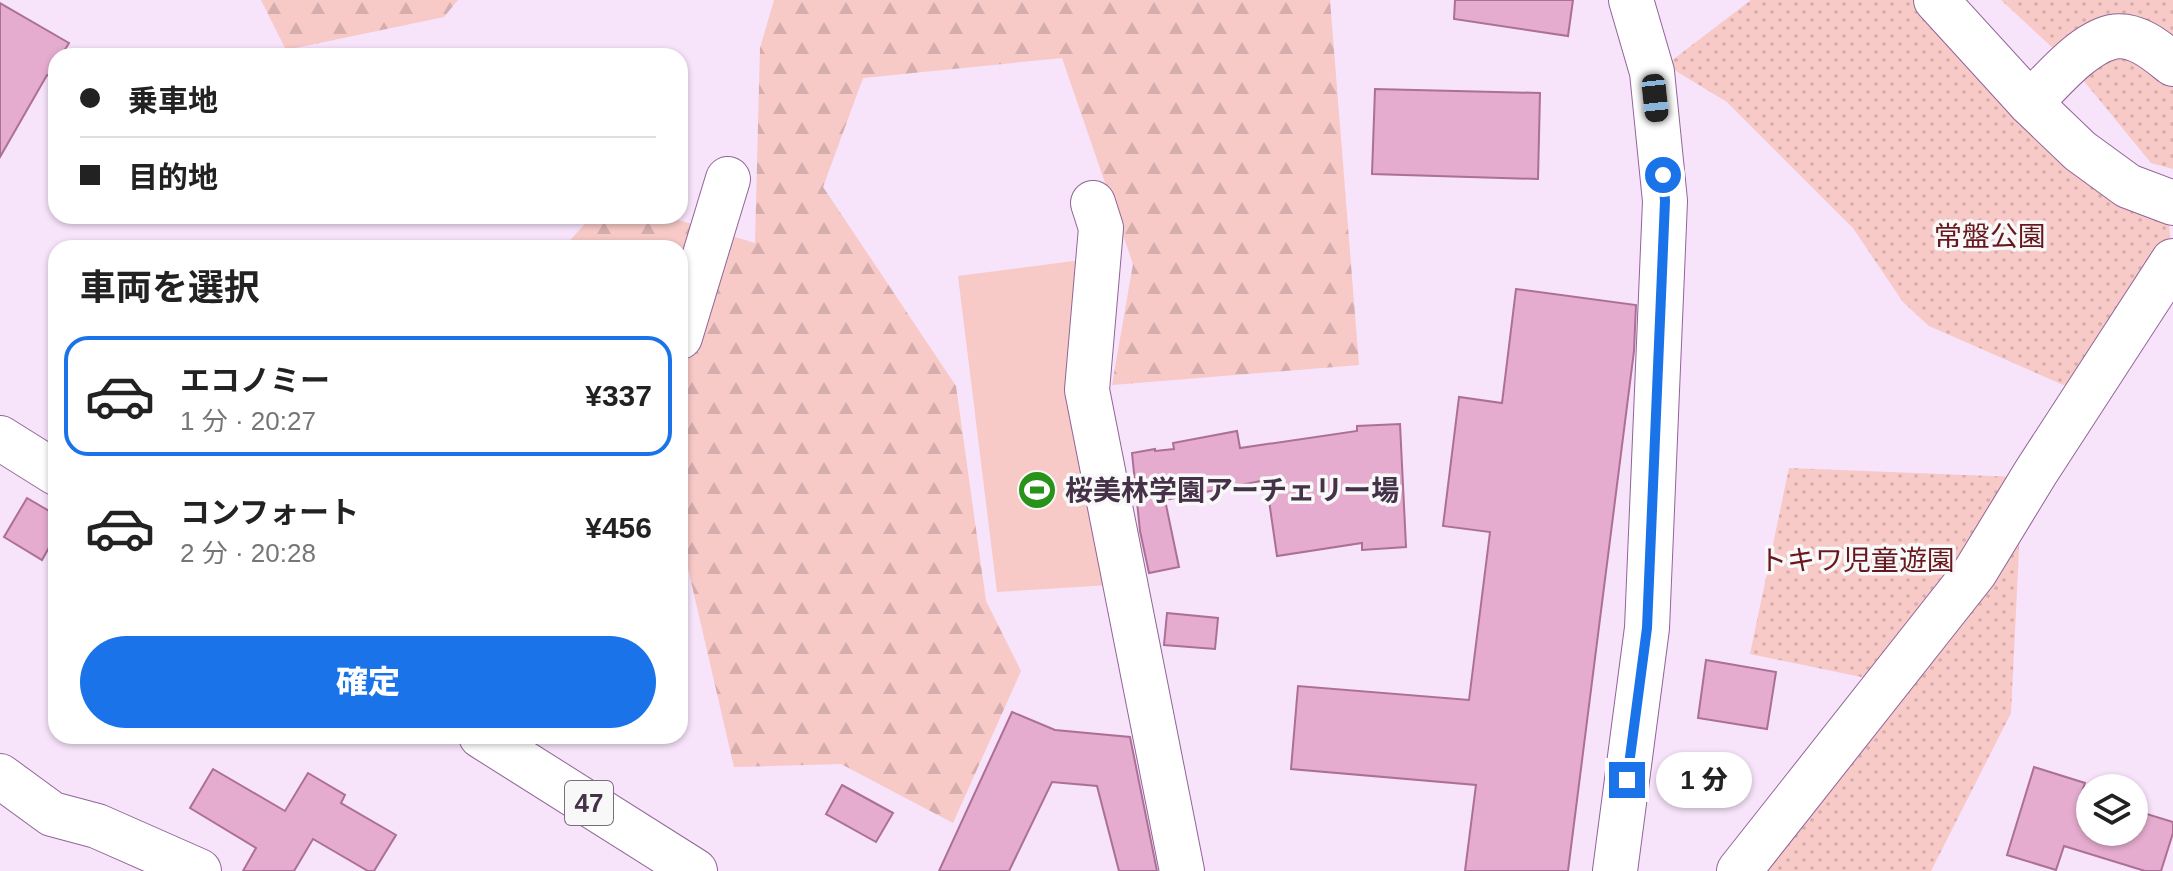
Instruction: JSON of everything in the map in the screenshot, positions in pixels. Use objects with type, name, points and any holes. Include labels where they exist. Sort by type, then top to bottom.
[{"type":"street","points":[[1615,871],[1647,628],[1665,201],[1652,72],[1631,0]]},
{"type":"street","points":[[1936,0],[2030,103],[2080,151],[2128,186],[2173,203]]},
{"type":"street","points":[[2030,103],[2070,64],[2092,47],[2113,37],[2132,39],[2153,47],[2173,64]]},
{"type":"street","points":[[688,311],[728,179]]},
{"type":"street","points":[[1093,203],[1101,228],[1087,390],[1182,871]]},
{"type":"street","points":[[1739,871],[1975,572],[2173,261]]},
{"type":"street","points":[[0,438],[48,468]]},
{"type":"street","name":"47","points":[[494,744],[695,871]]},
{"type":"street","points":[[0,776],[52,814],[97,826],[199,871]]},
{"type":"green space","points":[[261,0],[458,0],[444,17],[285,48]]},
{"type":"green space","points":[[774,0],[1330,0],[1359,365],[1112,385],[1133,264],[1062,58],[863,78],[823,187],[956,386],[986,601],[1021,671],[953,823],[841,764],[734,767],[688,569],[688,240],[570,240],[585,224],[688,223],[755,243],[760,48]]},
{"type":"green space","name":"常盤公園","points":[[1751,0],[1915,0],[2018,114],[2121,203],[2169,225],[2171,245],[2077,391],[1929,326],[1903,302],[1853,228],[1727,102],[1666,65]]},
{"type":"green space","points":[[2001,0],[2173,0],[2173,169],[2151,163],[2070,64]]},
{"type":"green space","name":"桜美林学園アーチェリー場","points":[[1081,260],[1110,585],[997,592],[958,276]]},
{"type":"green space","name":"トキワ児童遊園","points":[[1789,468],[2016,477],[1871,679],[1750,654]]},
{"type":"green space","name":"トキワ児童遊園","points":[[2020,528],[2011,713],[1931,871],[1766,871]]},
{"type":"building","points":[[1455,0],[1573,0],[1568,36],[1454,19]]},
{"type":"building","points":[[0,3],[69,43],[66,48],[48,48],[48,76],[0,157]]},
{"type":"building","points":[[1375,89],[1540,93],[1538,179],[1372,174]]},
{"type":"building","points":[[1516,289],[1636,305],[1634,351],[1568,871],[1465,871],[1476,785],[1291,769],[1298,686],[1469,700],[1490,532],[1443,526],[1459,397],[1502,403]]},
{"type":"building","points":[[1400,424],[1406,547],[1362,550],[1362,543],[1277,556],[1266,480],[1165,500],[1179,567],[1149,573],[1140,531],[1132,453],[1174,449],[1173,443],[1237,431],[1240,448],[1357,431],[1357,426]]},
{"type":"building","points":[[27,498],[48,510],[48,549],[42,560],[4,537]]},
{"type":"building","points":[[1167,613],[1218,618],[1215,649],[1164,645]]},
{"type":"building","points":[[1706,660],[1776,672],[1767,729],[1698,718]]},
{"type":"building","points":[[1012,712],[1055,730],[1130,737],[1157,871],[1119,871],[1097,786],[1052,782],[1009,871],[939,871]]},
{"type":"building","points":[[2034,767],[2076,780],[2076,846],[2148,846],[2148,814],[2173,822],[2173,833],[2161,871],[2145,871],[2064,846],[2056,870],[2007,855]]},
{"type":"building","points":[[213,769],[285,811],[308,773],[345,795],[341,803],[396,835],[374,871],[368,871],[313,839],[294,871],[243,871],[256,848],[190,808]]},
{"type":"building","points":[[842,785],[893,813],[876,842],[826,814]]},
{"type":"place","name":"桜美林学園アーチェリー場","points":[[1037,490]]},
{"type":"route","points":[[1627,780],[1647,628],[1665,201],[1663,175]]}]
